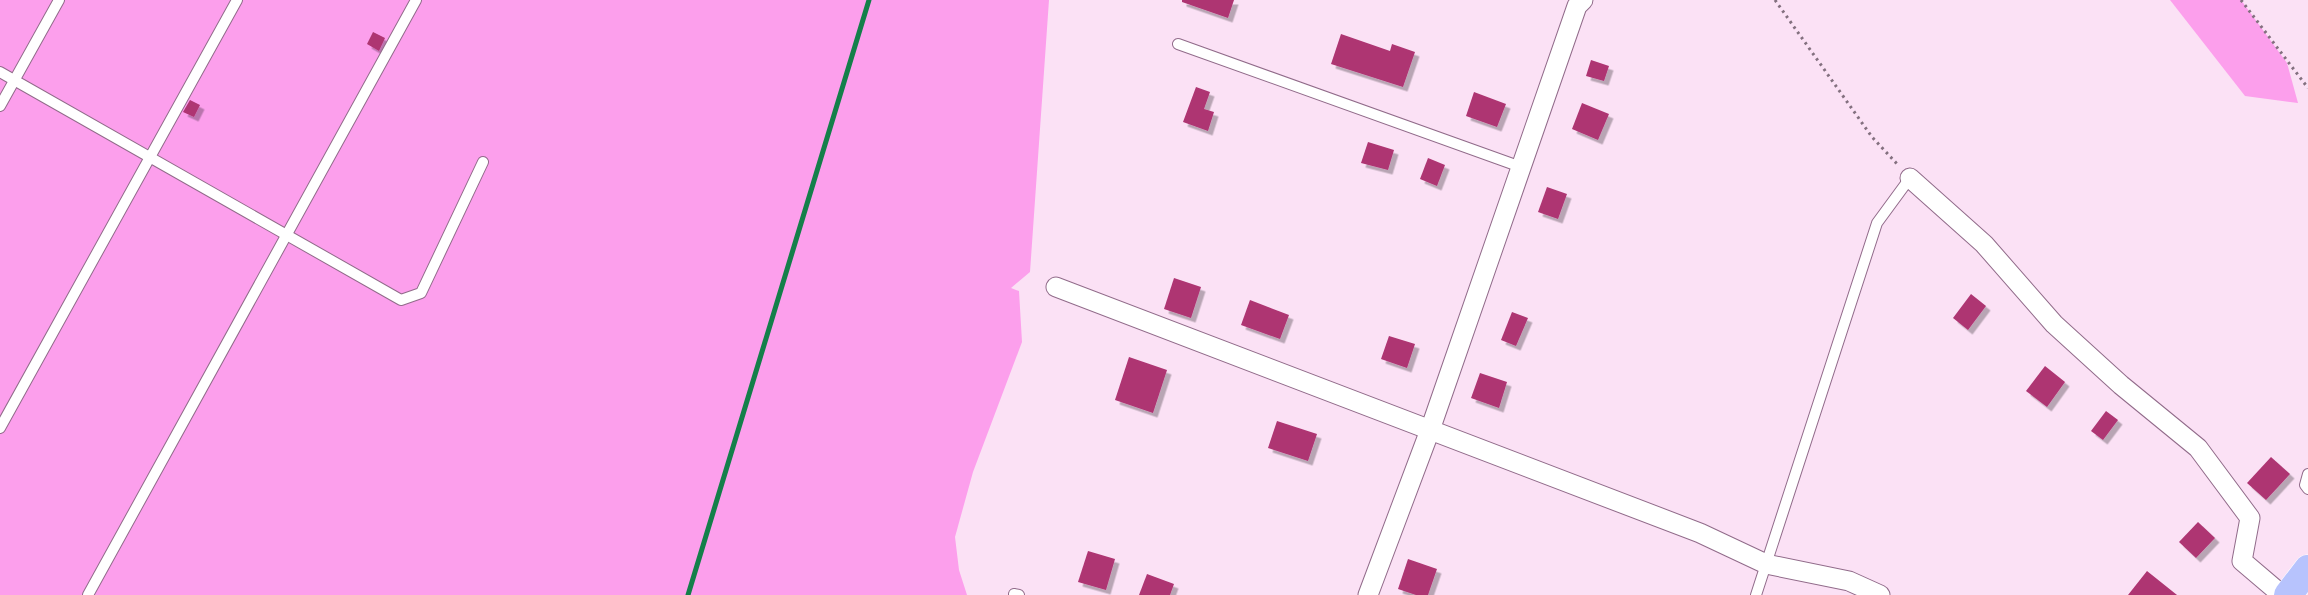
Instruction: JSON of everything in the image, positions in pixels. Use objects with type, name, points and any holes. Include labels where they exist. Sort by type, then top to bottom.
[{"type":"main road","points":[[2288,595],[2308,568]]},
{"type":"street","points":[[1368,595],[1430,430],[1577,6],[1582,0]]},
{"type":"street","points":[[1910,178],[1984,244],[2054,324],[2121,385],[2198,448],[2250,518],[2242,561],[2282,595]]},
{"type":"street","points":[[1056,287],[1700,533],[1766,564],[1849,581],[1880,595]]},
{"type":"lane","points":[[0,106],[59,0]]},
{"type":"lane","points":[[0,428],[237,0]]},
{"type":"lane","points":[[88,595],[416,0]]},
{"type":"lane","points":[[1178,44],[1521,167]]},
{"type":"lane","points":[[0,72],[401,300],[421,293],[483,162]]},
{"type":"lane","points":[[1756,595],[1877,223],[1910,178]]},
{"type":"lane","points":[[2308,474],[2305,485],[2308,489]]},
{"type":"path","points":[[1775,0],[1872,137],[1910,178]]},
{"type":"path","points":[[2240,0],[2308,88]]},
{"type":"shaded area","points":[[0,0],[1049,0],[1030,272],[1011,288],[1019,291],[1022,342],[973,472],[955,537],[959,570],[967,595],[0,595]]},
{"type":"shaded area","points":[[2170,0],[2241,0],[2287,63],[2298,103],[2245,96]]},
{"type":"building","points":[[1182,0],[1234,0],[1228,18],[1182,2]]},
{"type":"building","points":[[373,32],[385,38],[379,51],[367,44]]},
{"type":"building","points":[[1341,34],[1390,51],[1392,44],[1415,52],[1403,87],[1331,64]]},
{"type":"building","points":[[1591,60],[1609,66],[1604,81],[1586,76]]},
{"type":"building","points":[[1196,87],[1210,92],[1204,109],[1214,112],[1208,131],[1183,122]]},
{"type":"building","points":[[1474,92],[1506,104],[1497,127],[1466,116]]},
{"type":"building","points":[[190,100],[200,105],[194,117],[183,112]]},
{"type":"building","points":[[1582,103],[1609,114],[1598,140],[1572,129]]},
{"type":"building","points":[[1368,142],[1394,150],[1388,170],[1361,163]]},
{"type":"building","points":[[1428,158],[1445,165],[1437,186],[1420,179]]},
{"type":"building","points":[[1547,187],[1567,194],[1558,219],[1538,212]]},
{"type":"building","points":[[1174,278],[1201,287],[1191,318],[1164,309]]},
{"type":"building","points":[[1971,294],[1986,306],[1968,330],[1953,318]]},
{"type":"building","points":[[1250,300],[1289,315],[1280,339],[1241,325]]},
{"type":"building","points":[[1512,312],[1528,318],[1516,346],[1501,340]]},
{"type":"building","points":[[1389,336],[1415,344],[1407,368],[1381,359]]},
{"type":"building","points":[[1129,357],[1167,370],[1153,413],[1115,400]]},
{"type":"building","points":[[2045,366],[2065,382],[2047,407],[2026,391]]},
{"type":"building","points":[[1480,373],[1507,382],[1499,408],[1471,398]]},
{"type":"building","points":[[2106,411],[2118,420],[2103,440],[2091,431]]},
{"type":"building","points":[[1277,421],[1317,434],[1308,461],[1268,448]]},
{"type":"building","points":[[2271,457],[2290,474],[2266,500],[2247,483]]},
{"type":"building","points":[[2198,522],[2215,538],[2196,558],[2179,542]]},
{"type":"building","points":[[1088,551],[1115,559],[1106,590],[1078,582]]},
{"type":"building","points":[[1408,559],[1437,569],[1428,595],[1416,595],[1398,589]]},
{"type":"building","points":[[2147,571],[2177,595],[2128,595]]},
{"type":"building","points":[[1147,574],[1174,584],[1170,595],[1139,595]]},
{"type":"waterway","points":[[688,595],[869,0]]}]
